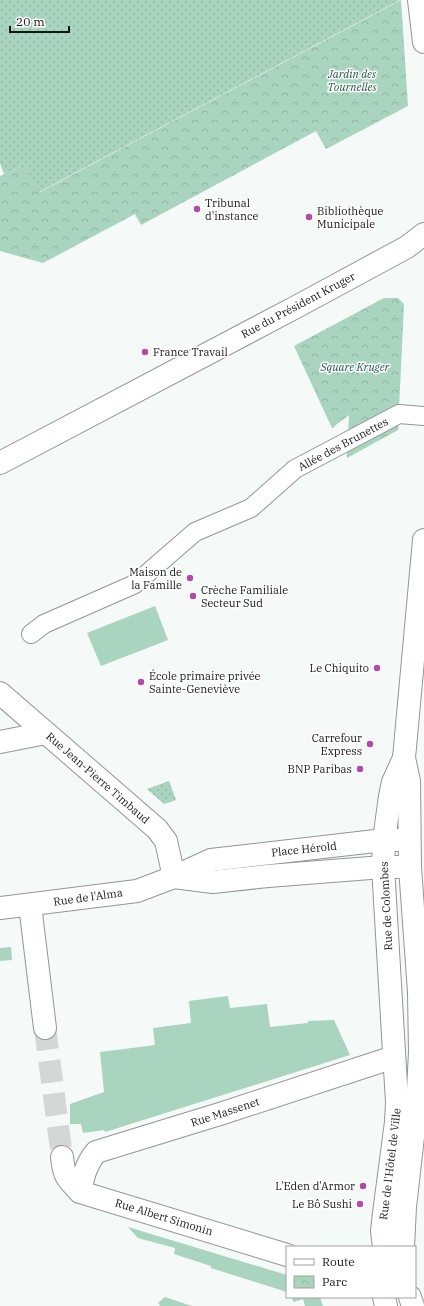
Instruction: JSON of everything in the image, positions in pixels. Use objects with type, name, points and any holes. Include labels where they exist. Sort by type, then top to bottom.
[{"type":"main road","points":[[419,0],[424,42]]},
{"type":"main road","name":"Rue du Président Kruger","points":[[0,463],[296,307],[407,247],[424,234]]},
{"type":"main road","name":"Rue de Colombes","points":[[422,1052],[418,992],[417,867],[410,840],[409,781],[404,758],[422,584],[424,540]]},
{"type":"main road","name":"Rue Jean-Pierre Timbaud","points":[[0,693],[63,746],[161,834],[166,841],[174,876]]},
{"type":"main road","points":[[0,742],[46,733]]},
{"type":"main road","name":"Rue de Colombes","points":[[394,1057],[384,867],[384,840],[393,782],[404,758]]},
{"type":"main road","name":"Place Hérold","points":[[223,858],[384,840],[410,840]]},
{"type":"main road","name":"Rue de l'Alma","points":[[0,908],[137,891],[211,860],[223,858]]},
{"type":"main road","points":[[174,876],[213,882],[384,867],[417,867]]},
{"type":"main road","points":[[30,905],[45,1028]]},
{"type":"main road","name":"Rue Massenet","points":[[80,1192],[84,1172],[96,1152],[223,1113],[394,1057],[422,1052]]},
{"type":"main road","name":"Rue de l'Hôtel de Ville","points":[[403,1246],[404,1207],[417,1110],[422,1052]]},
{"type":"main road","name":"Rue de l'Hôtel de Ville","points":[[384,1246],[382,1231],[396,1122],[397,1102],[394,1057]]},
{"type":"main road","name":"Rue Albert Simonin","points":[[62,1157],[64,1172],[67,1179],[80,1192],[286,1255]]},
{"type":"street","name":"Allée des Brunettes","points":[[38,629],[135,584],[195,532],[251,508],[295,469],[399,414],[424,416]]},
{"type":"green space","points":[[0,0],[400,0],[39,192],[24,165],[4,174],[0,163]]},
{"type":"green space","name":"Jardin des Tournelles","points":[[401,0],[408,106],[326,149],[316,131],[141,225],[135,214],[43,263],[0,251],[0,176],[24,165],[40,192]]},
{"type":"green space","name":"Square Kruger","points":[[384,298],[398,298],[404,304],[398,430],[347,458],[349,415],[332,428],[294,346]]},
{"type":"green space","points":[[155,606],[168,640],[101,666],[87,633]]},
{"type":"green space","points":[[169,781],[176,800],[164,804],[147,789]]},
{"type":"green space","points":[[11,947],[12,960],[0,961],[0,948]]},
{"type":"green space","points":[[228,996],[230,1008],[267,1004],[270,1027],[308,1023],[308,1021],[334,1020],[350,1055],[105,1132],[104,1130],[83,1133],[81,1124],[70,1124],[70,1104],[104,1092],[100,1052],[155,1045],[153,1028],[191,1023],[189,1001]]},
{"type":"green space","points":[[128,1227],[286,1275],[286,1292],[211,1268],[211,1266],[174,1254],[175,1248],[138,1238]]},
{"type":"green space","points":[[165,1297],[192,1306],[159,1306],[160,1305],[158,1303]]},
{"type":"green space","points":[[292,1298],[320,1298],[323,1306],[305,1306],[303,1299],[294,1302]]},
{"type":"tunnel","points":[[45,1028],[62,1157]]},
{"type":"place","name":"Tribunal d'instance","points":[[197,209]]},
{"type":"place","name":"Bibliothèque Municipale","points":[[309,217]]},
{"type":"place","name":"France Travail","points":[[145,352]]},
{"type":"place","name":"Maison de la Famille","points":[[190,578]]},
{"type":"place","name":"Crèche Familiale Secteur Sud","points":[[193,596]]},
{"type":"place","name":"Le Chiquito","points":[[377,668]]},
{"type":"place","name":"École primaire privée Sainte-Geneviève","points":[[141,682]]},
{"type":"place","name":"Carrefour Express","points":[[370,744]]},
{"type":"place","name":"BNP Paribas","points":[[360,769]]},
{"type":"place","name":"L'Eden d'Armor","points":[[363,1186]]},
{"type":"place","name":"Le Bô Sushi","points":[[360,1204]]}]
